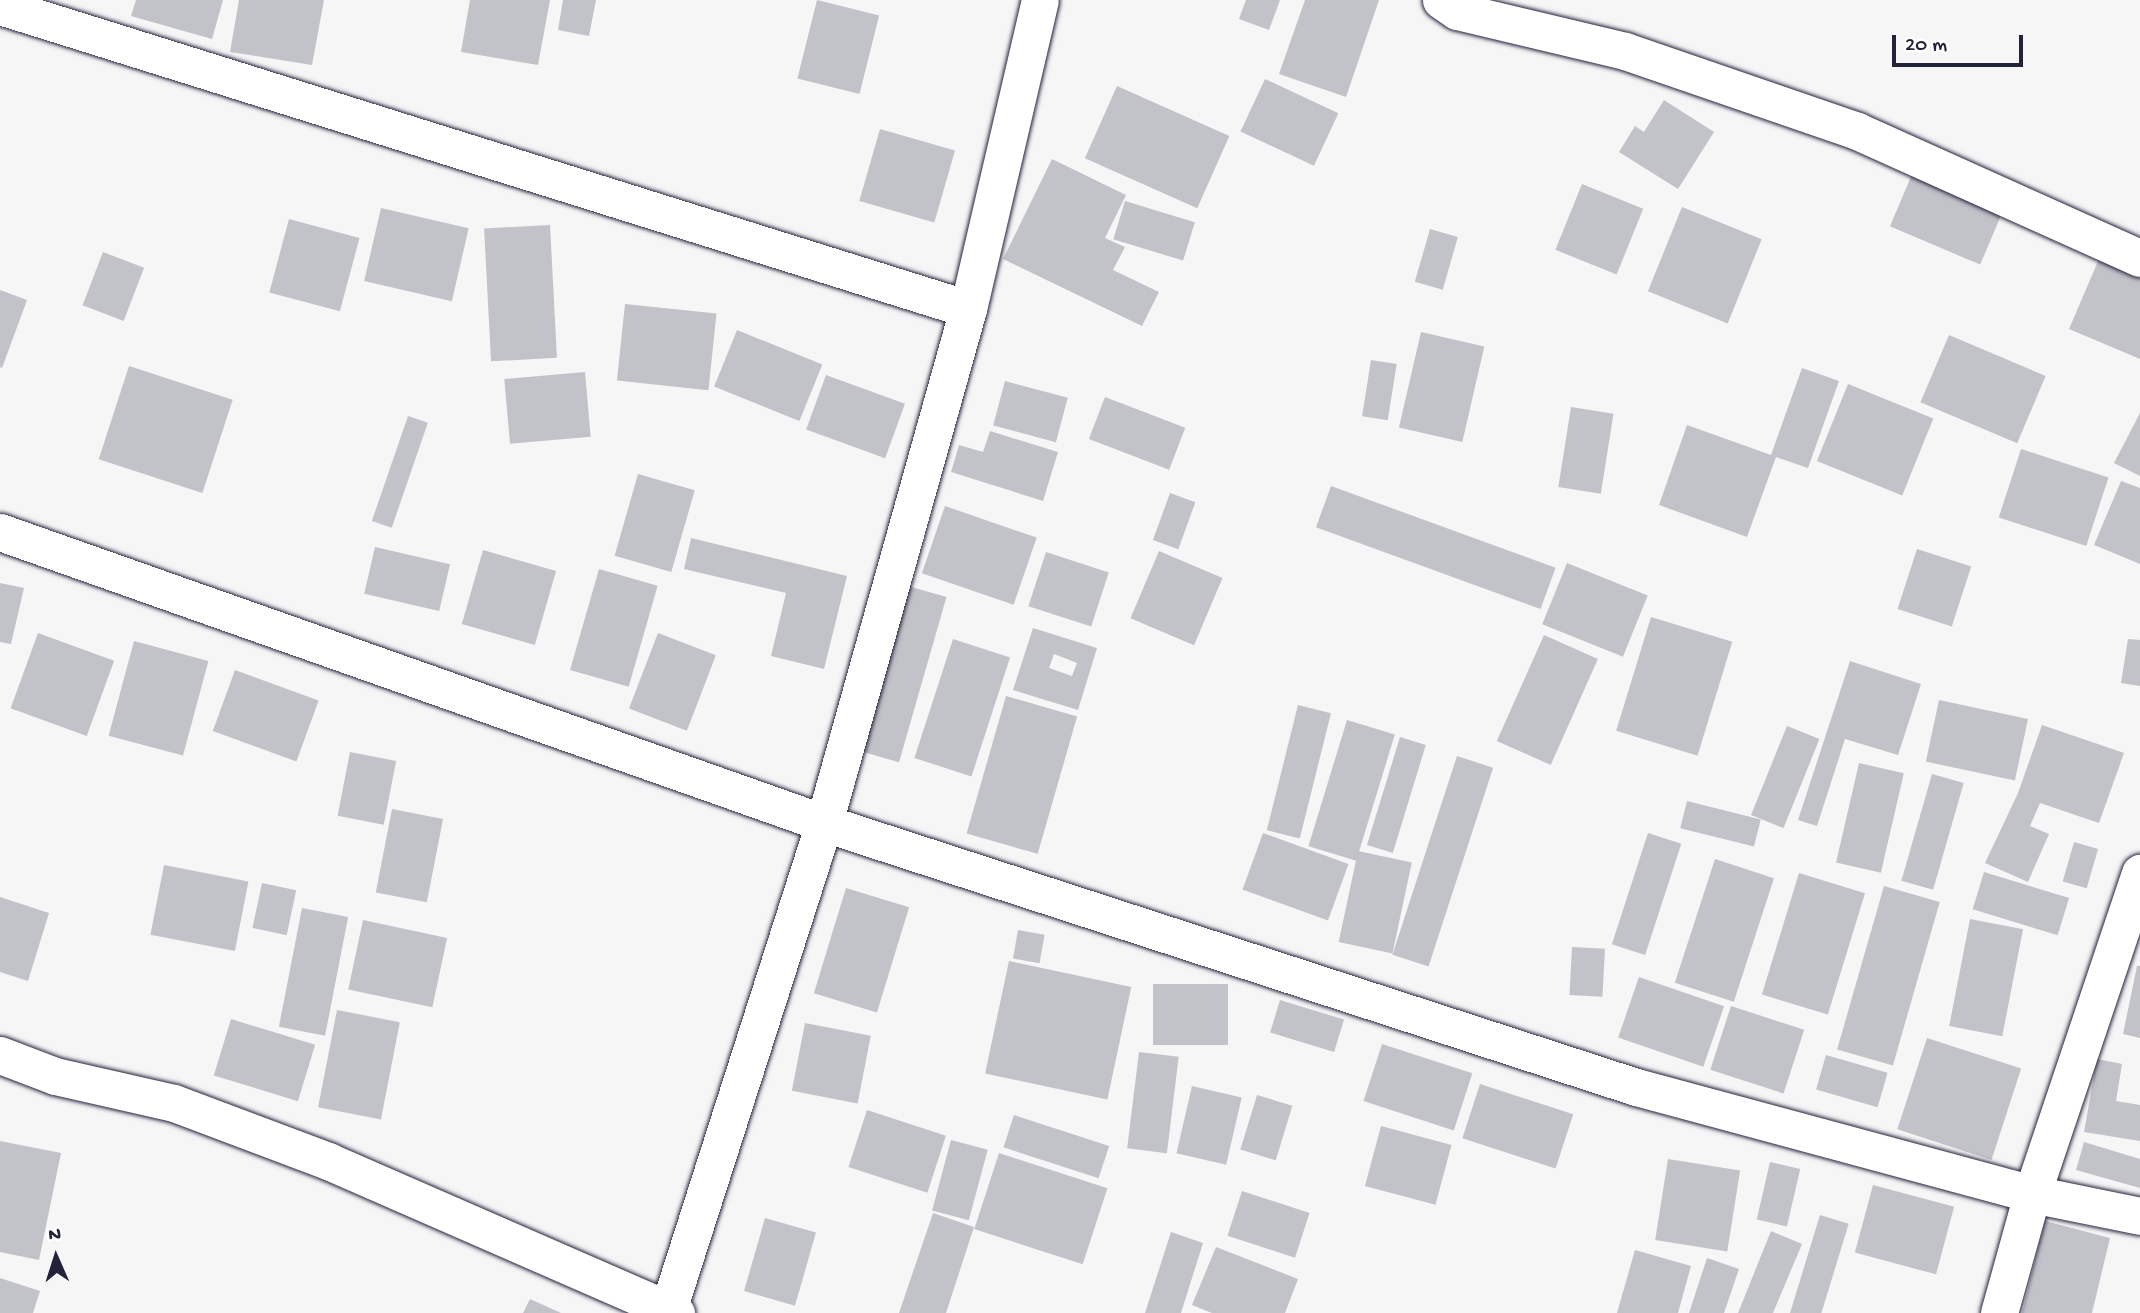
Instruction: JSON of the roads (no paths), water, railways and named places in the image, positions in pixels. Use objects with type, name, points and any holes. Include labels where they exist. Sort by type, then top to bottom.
[{"type":"street","points":[[0,1055],[55,1076],[174,1103],[328,1161],[670,1312],[824,823],[968,309],[1040,0]]},
{"type":"street","points":[[1441,0],[1457,10],[1625,51],[1857,131],[2140,258]]},
{"type":"street","points":[[0,6],[968,309]]},
{"type":"street","points":[[0,532],[824,823],[1636,1087],[2032,1194],[2140,1216]]},
{"type":"street","points":[[1999,1313],[2032,1194],[2140,873]]}]
